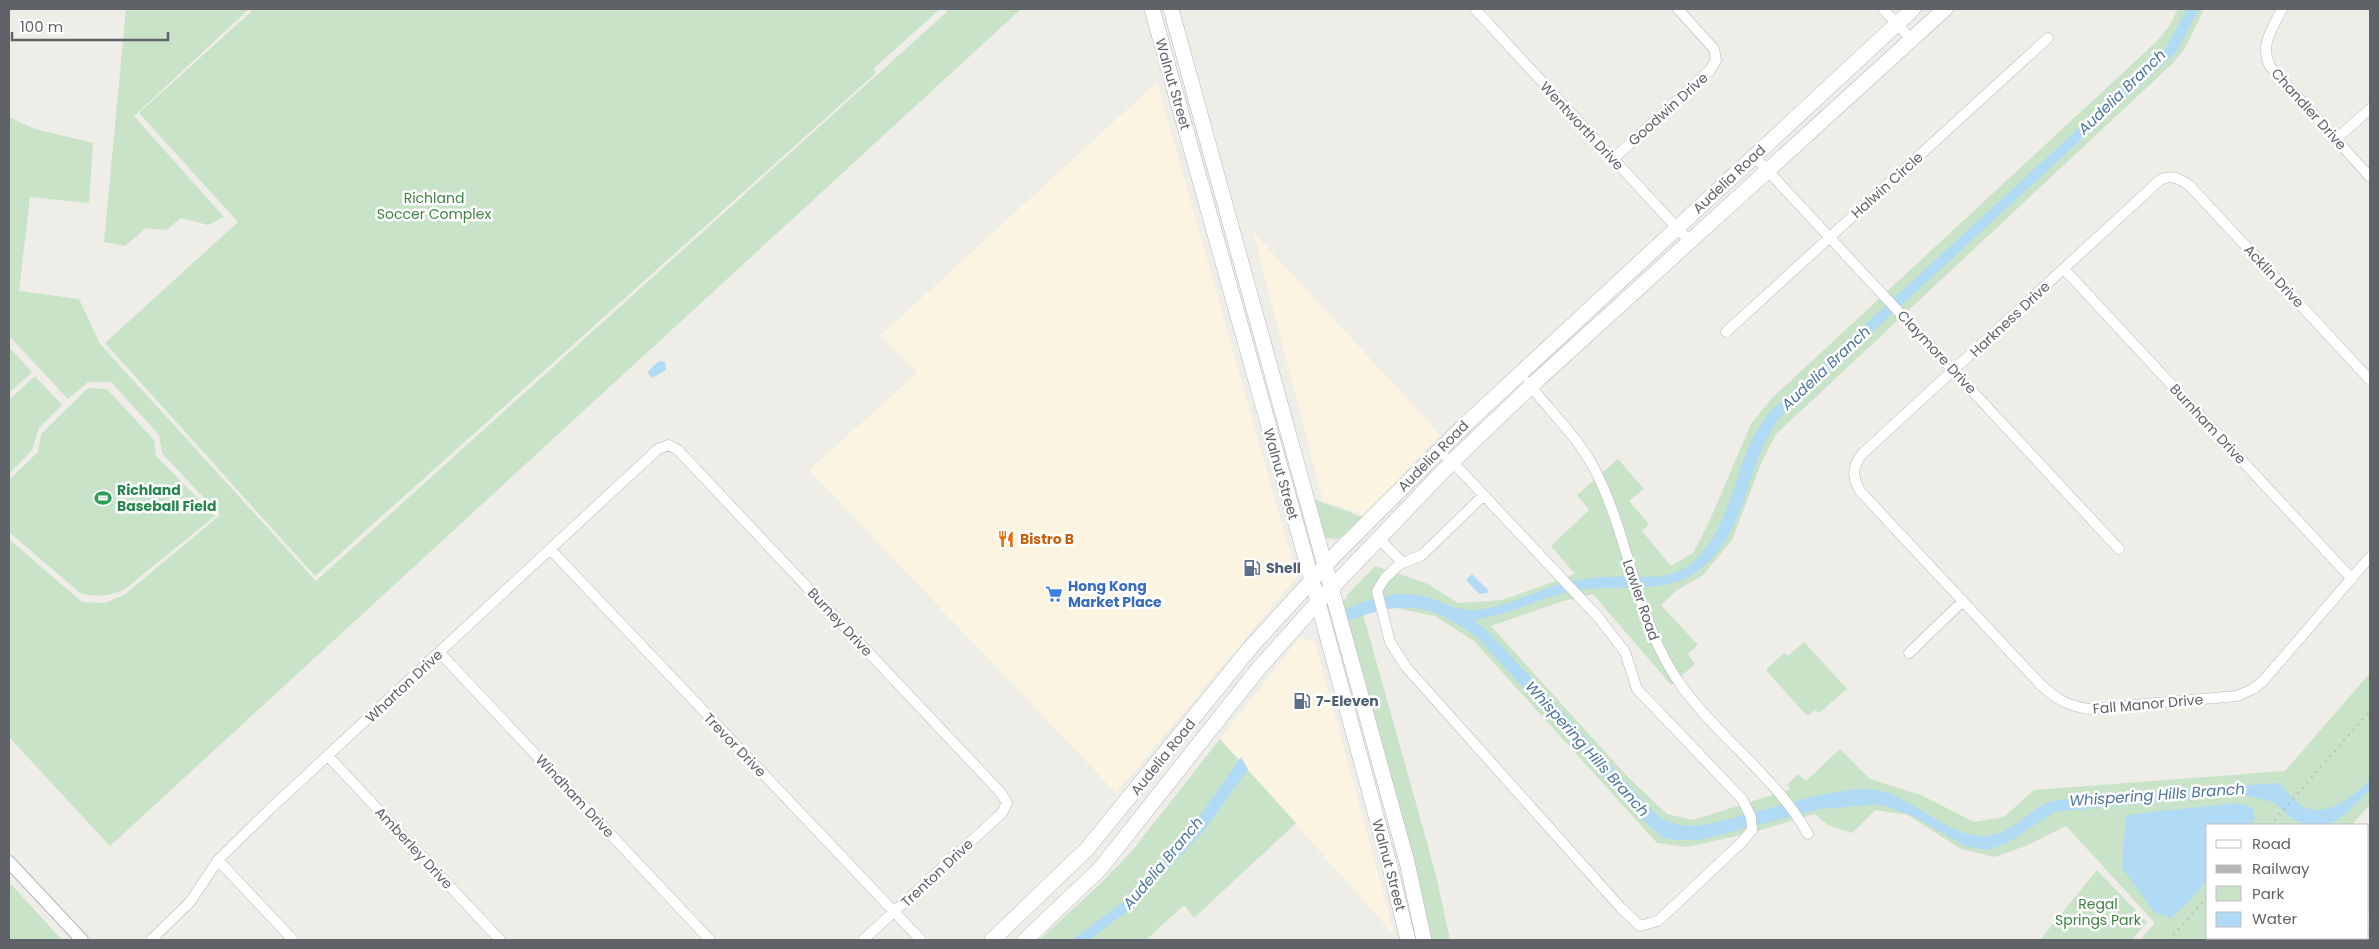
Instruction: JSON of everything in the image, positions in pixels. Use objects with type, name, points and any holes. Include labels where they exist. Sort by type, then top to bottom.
[{"type":"main road","name":"Walnut Street","points":[[1152,9],[1318,602],[1408,940]]},
{"type":"main road","name":"Walnut Street","points":[[1171,9],[1404,853],[1424,940]]},
{"type":"main road","name":"Audelia Road","points":[[992,940],[1081,856],[1250,648],[1324,566],[1439,450],[1913,9]]},
{"type":"main road","name":"Audelia Road","points":[[1026,940],[1100,869],[1258,668],[1330,589],[1452,462],[1531,386],[1945,9]]},
{"type":"main road","points":[[1174,88],[1191,84]]},
{"type":"main road","points":[[1221,259],[1239,256]]},
{"type":"main road","points":[[1132,795],[1147,809]]},
{"type":"street","name":"Wentworth Drive","points":[[1475,9],[1690,242]]},
{"type":"street","name":"Goodwin Drive","points":[[1613,159],[1710,70],[1716,60],[1714,49],[1678,9]]},
{"type":"street","points":[[1883,9],[1912,40]]},
{"type":"street","name":"Chandler Drive","points":[[2282,9],[2265,46],[2265,56],[2270,66],[2370,176]]},
{"type":"street","name":"Halwin Circle","points":[[1726,332],[2048,38]]},
{"type":"street","points":[[2336,140],[2370,109]]},
{"type":"street","name":"Claymore Drive","points":[[1754,156],[2120,549]]},
{"type":"street","name":"Harkness Drive","points":[[1854,470],[1862,454],[2160,180],[2166,177],[2174,177]]},
{"type":"street","name":"Acklin Drive","points":[[2174,177],[2190,186],[2370,380]]},
{"type":"street","name":"Burnham Drive","points":[[2064,269],[2352,579]]},
{"type":"street","name":"Lawler Road","points":[[1524,370],[1531,386],[1570,434],[1595,470],[1616,523],[1652,636],[1668,667],[1684,689],[1788,802],[1808,834]]},
{"type":"street","name":"Wharton Drive","points":[[151,940],[190,902],[218,860],[658,449],[669,445]]},
{"type":"street","name":"Burney Drive","points":[[669,445],[678,450],[1001,793],[1007,803]]},
{"type":"street","points":[[1439,450],[1452,462],[1485,497],[1558,575],[1582,601],[1625,652],[1637,689],[1744,802],[1751,817],[1752,830],[1748,835],[1658,921],[1640,926],[1621,908],[1406,667],[1390,642],[1381,613],[1377,591],[1385,578],[1403,563],[1422,555],[1485,497]]},
{"type":"street","name":"Fall Manor Drive","points":[[1854,470],[1854,480],[1860,491],[2057,700],[2074,707],[2089,709],[2237,696],[2253,689],[2370,557]]},
{"type":"street","points":[[1379,539],[1403,563]]},
{"type":"street","name":"Trevor Drive","points":[[550,549],[921,940]]},
{"type":"street","points":[[1909,653],[1963,601]]},
{"type":"street","name":"Windham Drive","points":[[440,653],[710,940]]},
{"type":"street","name":"Amberley Drive","points":[[328,756],[500,940]]},
{"type":"street","name":"Trenton Drive","points":[[863,940],[1002,813],[1007,803]]},
{"type":"street","points":[[218,860],[293,940]]},
{"type":"street","points":[[9,862],[82,940]]},
{"type":"shaded area","points":[[1157,82],[1297,577],[1116,793],[809,470],[917,373],[880,336]]},
{"type":"shaded area","points":[[1253,232],[1440,434],[1366,515],[1323,501]]},
{"type":"shaded area","points":[[1300,637],[1315,642],[1395,936],[1220,739]]},
{"type":"green space","points":[[126,9],[249,9],[134,116],[224,217],[208,225],[181,218],[166,230],[146,228],[125,246],[104,242]]},
{"type":"green space","name":"Richland Soccer Complex","points":[[254,9],[940,9],[873,69],[876,73],[315,576],[105,343],[238,222],[139,113]]},
{"type":"green space","points":[[950,9],[1021,9],[110,846],[9,737],[9,539],[82,602],[105,603],[124,595],[220,515],[162,453],[159,435],[111,382],[88,382],[68,399],[9,336],[9,117],[35,129],[93,143],[89,203],[30,197],[19,291],[79,299],[100,344],[316,581]]},
{"type":"green space","points":[[2178,9],[2204,9],[2184,50],[2172,64],[1776,434],[1762,461],[1732,540],[1702,576],[1677,590],[1661,605],[1698,645],[1688,654],[1695,664],[1671,685],[1593,594],[1560,602],[1491,626],[1625,774],[1667,814],[1693,820],[1791,789],[1787,785],[1798,774],[1806,781],[1840,749],[1870,779],[1921,795],[1974,822],[2004,817],[2034,790],[2285,771],[2370,673],[2370,804],[2353,824],[2206,824],[2206,939],[2251,940],[2140,940],[2155,923],[2066,826],[2028,845],[1995,857],[1961,849],[1908,815],[1875,810],[1852,833],[1828,825],[1815,814],[1750,833],[1687,847],[1657,843],[1474,641],[1435,616],[1388,606],[1363,614],[1436,875],[1450,940],[1429,940],[1342,602],[1347,598],[1346,596],[1375,566],[1426,583],[1458,603],[1502,600],[1575,574],[1551,546],[1589,510],[1577,495],[1618,459],[1644,489],[1629,501],[1649,524],[1642,531],[1671,566],[1693,553],[1709,522],[1751,424],[1771,399],[2156,42],[2170,25]]},
{"type":"green space","points":[[9,347],[32,372],[9,393]]},
{"type":"green space","points":[[35,376],[62,405],[39,428],[32,450],[9,474],[9,400]]},
{"type":"green space","name":"Richland Baseball Field","points":[[88,388],[107,389],[154,440],[156,456],[215,516],[125,589],[103,596],[80,593],[9,532],[9,480],[38,452],[41,434]]},
{"type":"green space","points":[[1313,499],[1363,517],[1338,539],[1324,538]]},
{"type":"green space","points":[[1804,642],[1847,689],[1819,713],[1815,710],[1807,716],[1766,670],[1784,653],[1788,656]]},
{"type":"green space","points":[[1220,739],[1296,823],[1194,918],[1184,905],[1146,940],[1039,940],[1099,885],[1132,851]]},
{"type":"green space","name":"Regal Springs Park","points":[[2097,870],[2147,922],[2132,940],[2040,940]]},
{"type":"green space","points":[[9,882],[62,940],[9,940]]},
{"type":"water","points":[[2187,9],[2198,9],[2177,51],[1780,417],[1763,447],[1733,526],[1725,541],[1709,562],[1691,575],[1673,583],[1634,588],[1591,589],[1568,592],[1474,620],[1486,630],[1538,685],[1645,803],[1655,813],[1671,823],[1692,826],[1708,824],[1816,796],[1862,789],[1879,790],[1895,796],[1956,830],[1972,835],[1988,836],[2007,830],[2040,807],[2058,800],[2278,783],[2300,805],[2309,809],[2319,810],[2347,799],[2370,779],[2370,789],[2352,808],[2331,824],[2302,824],[2291,818],[2273,802],[2244,795],[2055,812],[2007,843],[1987,850],[1965,846],[1913,816],[1880,804],[1820,809],[1699,840],[1673,840],[1662,837],[1640,817],[1479,639],[1461,626],[1430,611],[1415,608],[1383,610],[1345,622],[1343,611],[1374,598],[1385,596],[1397,594],[1419,595],[1462,609],[1486,609],[1562,584],[1600,577],[1663,576],[1683,569],[1692,563],[1715,535],[1730,501],[1748,448],[1769,413],[2166,48]]},
{"type":"water","points":[[659,361],[665,362],[666,370],[652,378],[647,372]]},
{"type":"water","points":[[1472,574],[1488,590],[1487,593],[1479,594],[1466,580]]},
{"type":"water","name":"Audelia Branch","points":[[1241,757],[1248,769],[1202,833],[1129,910],[1089,940],[1072,940],[1123,902],[1192,827]]},
{"type":"water","points":[[2236,803],[2252,807],[2255,817],[2252,824],[2206,824],[2206,881],[2171,918],[2154,912],[2122,868],[2126,815]]},
{"type":"railway","points":[[2271,824],[2370,711]]},
{"type":"railway","points":[[2169,940],[2206,898]]},
{"type":"place","name":"Richland Baseball Field","points":[[103,498]]},
{"type":"place","name":"Bistro B","points":[[1006,539]]},
{"type":"place","name":"Shell","points":[[1252,568]]},
{"type":"place","name":"Hong Kong Market Place","points":[[1054,594]]},
{"type":"place","name":"7-Eleven","points":[[1302,701]]},
{"type":"water label","name":"Whispering Hills Branch","points":[[1587,749]]},
{"type":"water label","name":"Whispering Hills Branch","points":[[2157,795]]}]
